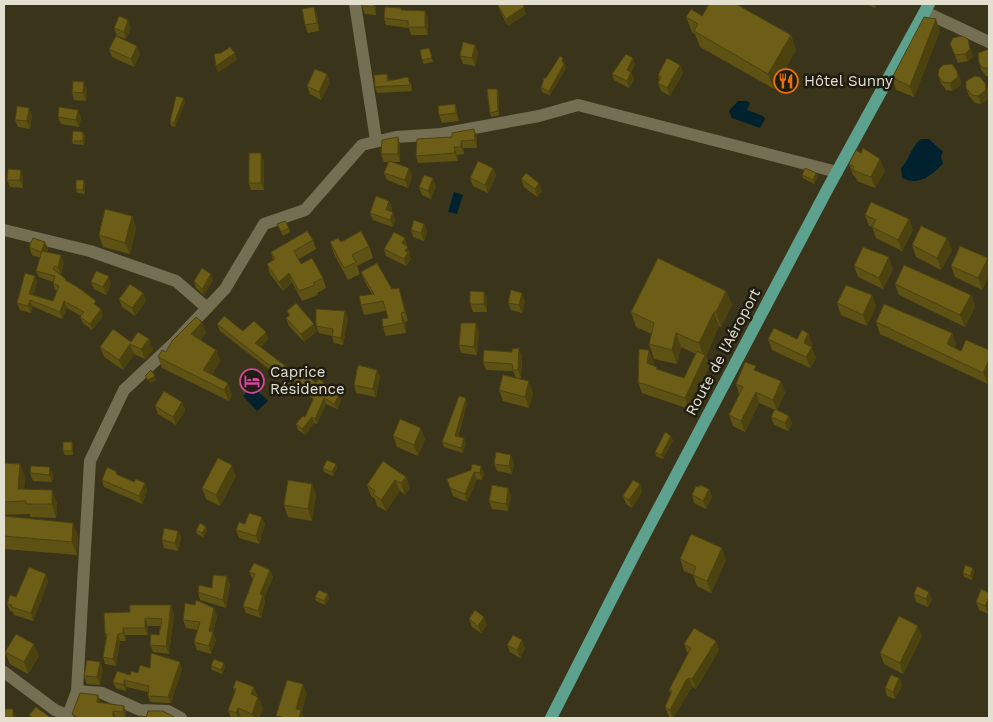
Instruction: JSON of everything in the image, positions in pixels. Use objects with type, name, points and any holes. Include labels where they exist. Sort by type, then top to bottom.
[{"type":"main road","name":"Route de l'Aéroport","points":[[552,718],[636,551],[837,172],[927,8]]},
{"type":"street","points":[[355,4],[376,140]]},
{"type":"street","points":[[927,8],[989,42]]},
{"type":"street","points":[[4,672],[55,710],[67,716],[76,691],[90,461],[124,390],[172,345],[225,289],[264,224],[305,210],[362,145],[376,140],[441,134],[539,116],[578,105],[837,172]]},
{"type":"street","points":[[4,230],[90,251],[176,281],[207,308]]},
{"type":"street","points":[[76,691],[102,693],[140,710],[168,711],[181,718]]},
{"type":"water","points":[[738,101],[747,101],[750,103],[747,110],[763,116],[765,119],[760,128],[732,118],[729,111]]},
{"type":"water","points":[[921,139],[929,139],[943,152],[941,156],[943,164],[929,176],[919,180],[914,181],[902,178],[901,168],[914,146]]},
{"type":"water","points":[[454,192],[463,195],[457,214],[448,212]]},
{"type":"water","points":[[253,386],[268,401],[257,411],[243,396]]},
{"type":"building","points":[[362,4],[374,4],[374,7],[362,6]]},
{"type":"building","points":[[497,4],[523,4],[524,7],[506,19]]},
{"type":"building","points":[[709,4],[736,4],[791,35],[768,74],[694,31],[698,24],[686,17],[691,9],[702,16]]},
{"type":"building","points":[[314,7],[317,23],[305,25],[302,9]]},
{"type":"building","points":[[385,7],[425,11],[425,27],[408,27],[408,21],[384,18]]},
{"type":"building","points":[[119,16],[128,20],[124,32],[114,28]]},
{"type":"building","points":[[924,17],[936,19],[910,86],[892,78]]},
{"type":"building","points":[[116,36],[137,46],[131,59],[109,49]]},
{"type":"building","points":[[962,36],[968,39],[970,49],[965,54],[955,55],[950,44],[953,38]]},
{"type":"building","points":[[463,42],[475,45],[472,58],[460,56]]},
{"type":"building","points":[[230,47],[235,53],[216,66],[214,54],[221,53]]},
{"type":"building","points":[[429,48],[432,58],[422,60],[420,50]]},
{"type":"building","points":[[989,49],[989,68],[983,68],[979,63],[978,53]]},
{"type":"building","points":[[626,54],[633,58],[627,70],[631,72],[627,81],[612,74]]},
{"type":"building","points":[[560,56],[563,58],[562,62],[564,64],[549,91],[541,88],[544,78],[546,78]]},
{"type":"building","points":[[667,58],[680,65],[667,88],[658,83],[661,77],[658,75]]},
{"type":"building","points":[[952,64],[957,71],[958,77],[950,83],[943,82],[938,75],[939,69],[943,65]]},
{"type":"building","points":[[315,69],[327,74],[319,92],[307,86]]},
{"type":"building","points":[[387,74],[387,81],[408,77],[410,85],[375,87],[374,75]]},
{"type":"building","points":[[975,76],[980,77],[985,83],[986,90],[978,96],[972,95],[966,88],[966,81]]},
{"type":"building","points":[[73,81],[84,82],[83,93],[72,92]]},
{"type":"building","points":[[487,89],[497,89],[498,111],[490,113]]},
{"type":"building","points":[[176,96],[184,98],[174,123],[170,122]]},
{"type":"building","points":[[455,104],[456,113],[439,115],[438,106]]},
{"type":"building","points":[[17,106],[29,108],[27,121],[15,120]]},
{"type":"building","points":[[59,107],[78,110],[76,120],[58,117]]},
{"type":"building","points":[[474,129],[475,140],[461,141],[461,147],[454,147],[455,153],[416,156],[417,139],[452,137],[452,133]]},
{"type":"building","points":[[73,131],[83,132],[83,141],[72,141]]},
{"type":"building","points":[[398,137],[398,154],[381,154],[382,140]]},
{"type":"building","points":[[863,148],[880,159],[871,177],[852,170],[854,167],[849,164],[856,150],[861,153]]},
{"type":"building","points":[[249,153],[261,153],[261,183],[249,183]]},
{"type":"building","points":[[389,161],[409,168],[405,180],[384,173]]},
{"type":"building","points":[[478,161],[493,168],[485,185],[470,178]]},
{"type":"building","points":[[805,168],[816,173],[813,180],[802,175]]},
{"type":"building","points":[[8,169],[21,170],[20,180],[7,180]]},
{"type":"building","points":[[526,173],[539,183],[535,189],[521,179]]},
{"type":"building","points":[[424,175],[433,178],[428,191],[419,187]]},
{"type":"building","points":[[76,180],[84,180],[83,190],[76,189]]},
{"type":"building","points":[[376,196],[389,201],[386,210],[393,212],[390,220],[370,213]]},
{"type":"building","points":[[871,202],[909,219],[898,240],[872,227],[876,220],[865,215]]},
{"type":"building","points":[[105,209],[132,216],[125,243],[99,235]]},
{"type":"building","points":[[414,220],[424,224],[421,233],[411,230]]},
{"type":"building","points":[[285,221],[289,228],[281,232],[277,224]]},
{"type":"building","points":[[921,226],[947,238],[937,258],[912,245]]},
{"type":"building","points":[[307,231],[313,240],[294,251],[301,264],[312,258],[323,278],[313,283],[315,285],[299,291],[289,273],[279,282],[267,264],[275,259],[271,252]]},
{"type":"building","points":[[361,231],[369,246],[352,255],[356,262],[344,268],[330,242],[338,238],[341,242]]},
{"type":"building","points":[[394,232],[405,238],[402,243],[408,247],[405,251],[408,252],[404,259],[384,249]]},
{"type":"building","points":[[33,238],[45,242],[41,252],[29,247]]},
{"type":"building","points":[[960,246],[988,258],[978,278],[951,266]]},
{"type":"building","points":[[863,247],[889,257],[879,278],[854,266]]},
{"type":"building","points":[[42,251],[61,255],[58,268],[55,266],[53,269],[65,280],[96,301],[94,304],[101,309],[90,324],[80,317],[84,312],[64,301],[60,312],[30,300],[28,306],[17,303],[25,273],[35,276],[29,294],[53,301],[59,286],[53,283],[55,276],[36,271]]},
{"type":"building","points":[[658,258],[726,291],[699,343],[676,333],[672,350],[649,344],[654,323],[631,312]]},
{"type":"building","points":[[377,263],[392,289],[399,288],[405,312],[401,313],[403,323],[383,327],[382,319],[388,318],[383,301],[361,305],[359,296],[374,294],[361,272]]},
{"type":"building","points":[[904,265],[971,295],[960,315],[895,284]]},
{"type":"building","points":[[202,268],[211,274],[202,289],[194,281]]},
{"type":"building","points":[[96,271],[109,276],[103,287],[91,282]]},
{"type":"building","points":[[130,284],[143,293],[132,308],[119,299]]},
{"type":"building","points":[[846,285],[872,295],[863,315],[837,303]]},
{"type":"building","points":[[511,290],[522,293],[519,305],[508,303]]},
{"type":"building","points":[[470,291],[484,292],[484,304],[470,304]]},
{"type":"building","points":[[296,303],[314,324],[301,334],[286,318],[290,315],[287,311]]},
{"type":"building","points":[[884,304],[952,333],[947,344],[961,351],[966,340],[989,350],[989,360],[983,373],[876,322]]},
{"type":"building","points":[[316,309],[345,311],[341,338],[332,336],[333,329],[316,326]]},
{"type":"building","points":[[224,316],[243,331],[254,321],[266,332],[255,343],[292,371],[286,378],[217,324]]},
{"type":"building","points":[[196,317],[202,322],[191,334],[216,350],[203,370],[228,383],[224,390],[158,357],[162,350],[166,352],[172,341]]},
{"type":"building","points":[[461,323],[476,323],[474,347],[459,345]]},
{"type":"building","points":[[774,328],[797,339],[802,330],[808,333],[804,343],[812,347],[806,357],[768,339]]},
{"type":"building","points":[[113,329],[131,342],[138,332],[149,339],[141,349],[130,344],[119,360],[100,347]]},
{"type":"building","points":[[519,348],[518,370],[513,370],[512,364],[483,362],[484,350],[512,352],[512,349]]},
{"type":"building","points":[[639,349],[649,350],[647,363],[657,367],[656,369],[684,378],[697,351],[705,355],[685,398],[638,382]]},
{"type":"building","points":[[745,362],[756,366],[754,370],[781,381],[773,400],[756,392],[741,421],[729,415],[743,387],[736,384]]},
{"type":"building","points":[[358,365],[377,370],[373,389],[354,385]]},
{"type":"building","points":[[151,370],[155,376],[148,380],[145,376]]},
{"type":"building","points":[[301,370],[316,383],[319,379],[339,395],[334,404],[324,398],[315,419],[312,417],[302,429],[296,424],[303,416],[305,417],[313,400],[311,394],[293,378]]},
{"type":"building","points":[[503,375],[529,381],[525,397],[499,390]]},
{"type":"building","points":[[164,391],[182,402],[173,417],[155,406]]},
{"type":"building","points":[[459,396],[466,398],[455,436],[464,438],[461,448],[442,442]]},
{"type":"building","points":[[775,409],[789,416],[785,423],[771,417]]},
{"type":"building","points":[[400,419],[421,428],[414,445],[393,436]]},
{"type":"building","points":[[665,432],[671,436],[661,455],[655,452]]},
{"type":"building","points":[[63,442],[72,442],[72,451],[63,451]]},
{"type":"building","points":[[496,452],[511,455],[509,466],[494,464]]},
{"type":"building","points":[[218,458],[232,465],[216,495],[202,488]]},
{"type":"building","points":[[327,460],[336,464],[332,472],[323,468]]},
{"type":"building","points":[[383,461],[406,477],[401,483],[395,480],[381,500],[373,494],[375,491],[367,485]]},
{"type":"building","points":[[4,463],[20,464],[18,489],[52,490],[52,504],[26,504],[26,501],[4,502]]},
{"type":"building","points":[[472,464],[481,466],[480,473],[474,472],[465,494],[450,488],[447,479],[471,470]]},
{"type":"building","points":[[31,466],[50,467],[49,475],[30,473]]},
{"type":"building","points":[[107,467],[117,472],[116,474],[134,482],[136,479],[145,483],[139,496],[102,480]]},
{"type":"building","points":[[288,480],[312,484],[308,509],[284,505]]},
{"type":"building","points":[[633,480],[640,484],[629,500],[623,496]]},
{"type":"building","points":[[492,485],[508,488],[506,504],[489,501]]},
{"type":"building","points":[[700,485],[709,489],[703,501],[692,495],[696,486],[699,487]]},
{"type":"building","points":[[249,513],[262,517],[256,536],[236,530],[239,522],[245,524]]},
{"type":"building","points":[[4,516],[73,523],[72,542],[4,536]]},
{"type":"building","points":[[200,523],[206,527],[202,533],[196,530]]},
{"type":"building","points":[[164,528],[178,531],[175,543],[162,540]]},
{"type":"building","points":[[691,534],[722,548],[707,581],[693,575],[696,567],[680,559]]},
{"type":"building","points":[[254,563],[270,570],[260,594],[263,595],[258,611],[243,606],[255,574],[249,572]]},
{"type":"building","points":[[965,565],[973,568],[970,576],[963,573]]},
{"type":"building","points":[[29,567],[46,574],[31,613],[7,604],[10,595],[16,597]]},
{"type":"building","points":[[213,575],[227,576],[223,600],[198,592],[199,585],[212,588]]},
{"type":"building","points":[[917,586],[929,592],[926,599],[914,594]]},
{"type":"building","points":[[981,589],[989,593],[985,606],[976,602]]},
{"type":"building","points":[[319,590],[328,594],[324,601],[315,597]]},
{"type":"building","points":[[196,600],[214,608],[209,631],[213,632],[209,646],[194,642],[200,622],[183,620],[185,603],[195,605]]},
{"type":"building","points":[[130,605],[171,605],[166,646],[150,645],[151,634],[159,635],[162,619],[145,618],[145,628],[123,628],[123,633],[118,634],[113,659],[103,657],[107,634],[105,634],[104,613],[130,612]]},
{"type":"building","points":[[475,610],[484,617],[478,626],[469,619]]},
{"type":"building","points":[[899,616],[918,626],[900,663],[880,653]]},
{"type":"building","points":[[694,628],[716,641],[692,679],[686,680],[670,710],[665,707],[672,691],[669,690],[691,648],[684,644]]},
{"type":"building","points":[[16,634],[34,644],[24,662],[5,652]]},
{"type":"building","points":[[513,635],[522,640],[517,650],[507,645]]},
{"type":"building","points":[[151,653],[180,662],[168,697],[148,696],[149,686],[124,680],[124,685],[113,682],[117,671],[130,675],[131,671],[138,673],[140,665],[150,668]]},
{"type":"building","points":[[214,659],[224,663],[221,670],[211,666]]},
{"type":"building","points":[[87,660],[100,662],[97,677],[84,676]]},
{"type":"building","points":[[891,675],[899,678],[893,692],[885,688]]},
{"type":"building","points":[[236,680],[254,687],[251,694],[258,697],[252,714],[238,708],[236,713],[228,710],[236,689],[233,688]]},
{"type":"building","points":[[287,680],[303,684],[296,709],[301,710],[299,718],[281,718],[276,716]]},
{"type":"building","points":[[80,693],[98,695],[97,702],[124,706],[123,712],[113,711],[113,718],[78,718],[72,714]]},
{"type":"building","points":[[36,707],[51,718],[33,718],[29,715]]},
{"type":"building","points":[[5,709],[13,709],[13,718],[4,718]]},
{"type":"building","points":[[148,711],[163,711],[174,718],[146,718]]},
{"type":"place","name":"Hôtel Sunny","points":[[786,81]]},
{"type":"place","name":"Caprice Résidence","points":[[252,381]]}]
